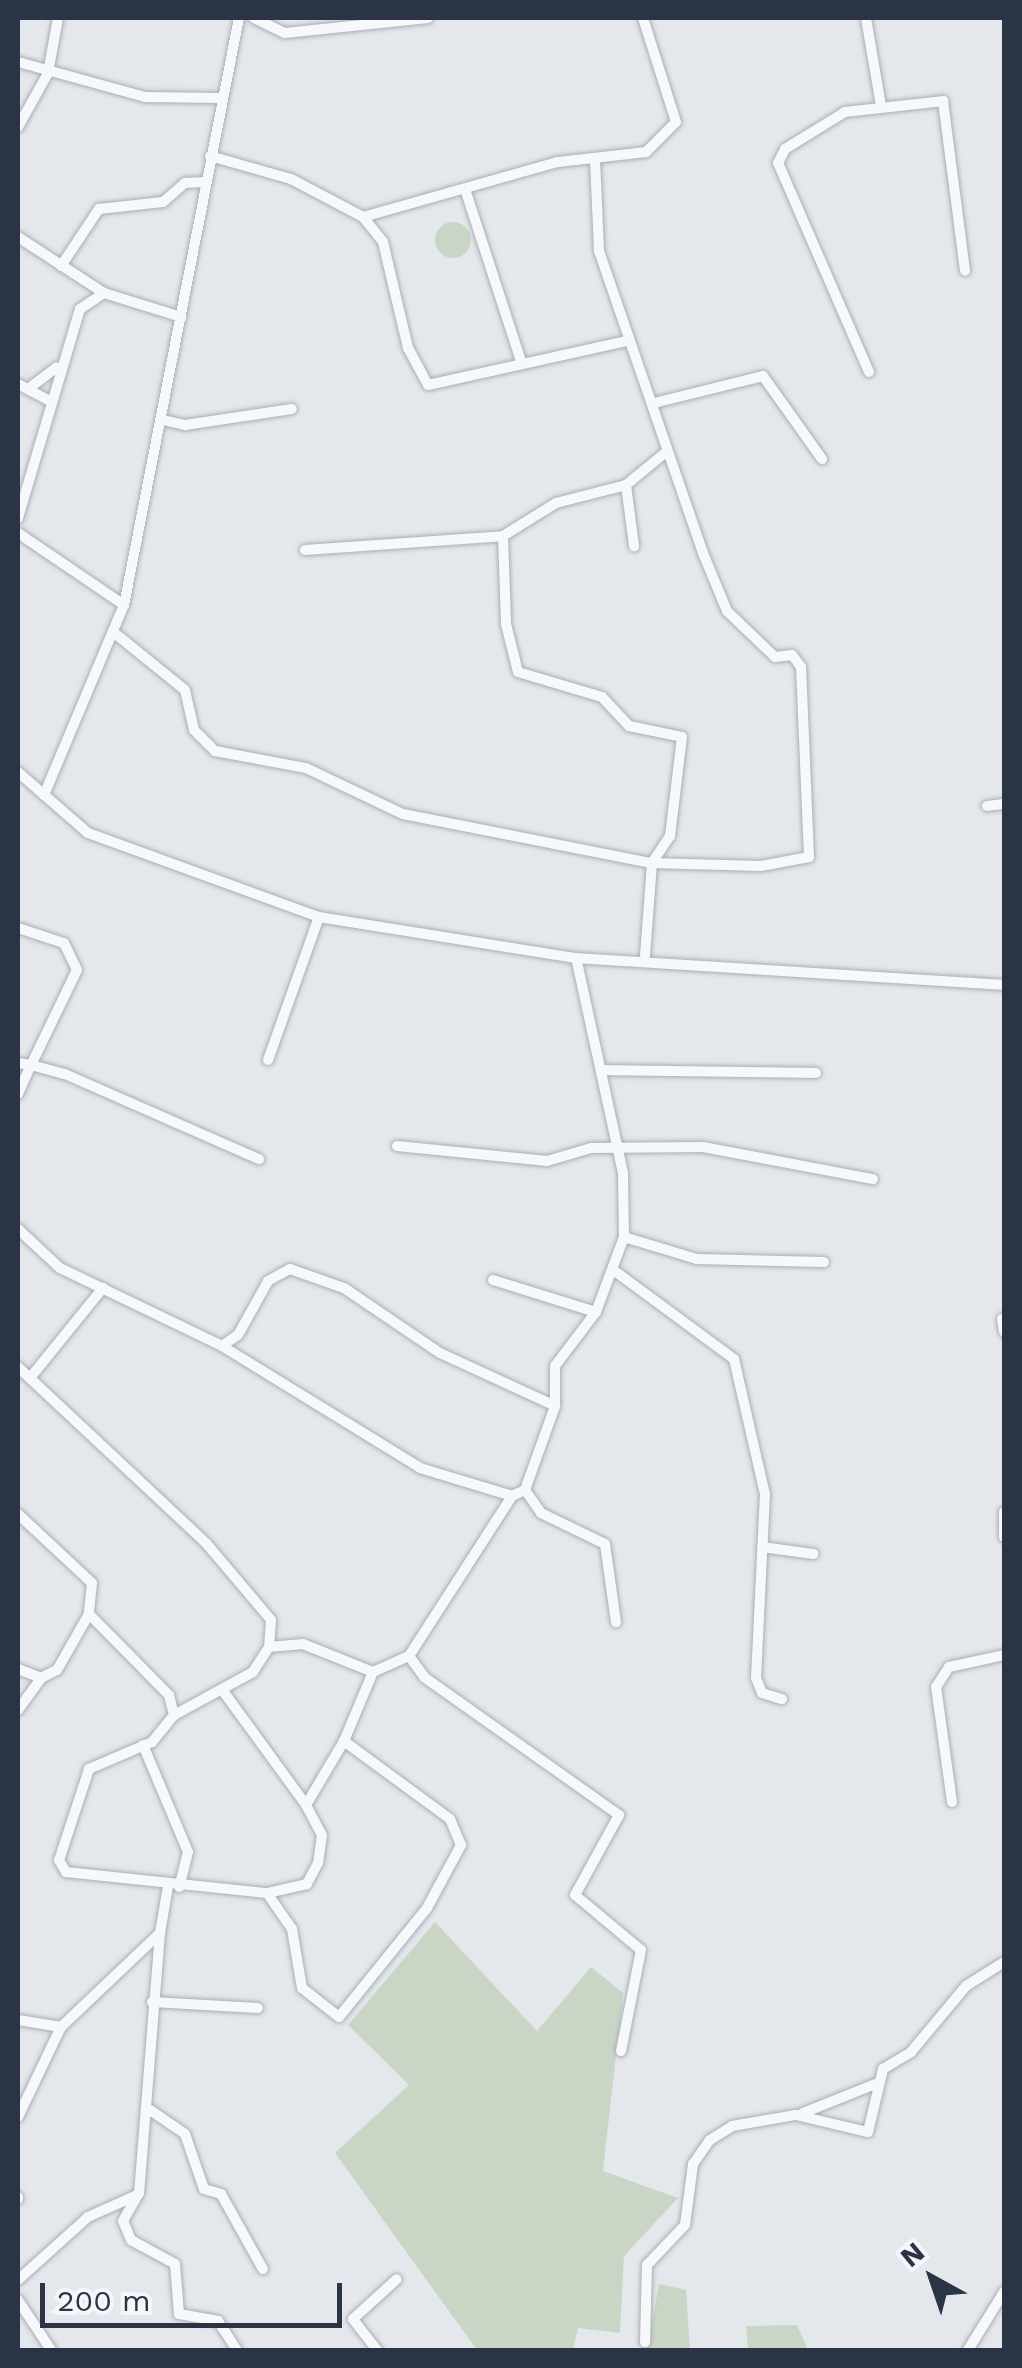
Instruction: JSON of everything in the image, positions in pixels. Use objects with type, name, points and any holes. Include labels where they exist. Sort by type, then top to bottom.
[{"type":"street","points":[[18,126],[48,74],[58,18]]},
{"type":"street","points":[[44,795],[117,634],[163,420],[204,182],[239,18]]},
{"type":"street","points":[[254,18],[285,34],[355,23],[428,18]]},
{"type":"street","points":[[363,217],[594,159],[646,152],[674,133],[643,18]]},
{"type":"street","points":[[866,18],[881,106]]},
{"type":"street","points":[[18,62],[48,74],[145,97],[222,98]]},
{"type":"street","points":[[869,372],[778,163],[845,112],[943,101],[966,271]]},
{"type":"street","points":[[210,156],[292,179],[363,217],[383,242],[420,381],[449,386],[521,360],[627,341]]},
{"type":"street","points":[[117,634],[185,690],[194,730],[215,752],[306,768],[403,814],[652,863],[761,866],[809,857],[812,812],[801,667],[792,655],[775,658],[727,611],[666,452],[654,403],[627,341],[599,251],[594,159]]},
{"type":"street","points":[[60,266],[99,209],[164,202],[185,183],[204,182]]},
{"type":"street","points":[[466,192],[521,360]]},
{"type":"street","points":[[18,238],[104,293],[181,317]]},
{"type":"street","points":[[18,518],[57,367],[80,309],[104,293]]},
{"type":"street","points":[[32,386],[57,367]]},
{"type":"street","points":[[654,403],[763,376],[822,459]]},
{"type":"street","points":[[18,384],[32,386],[50,401]]},
{"type":"street","points":[[163,420],[185,425],[292,410]]},
{"type":"street","points":[[304,550],[503,536],[556,503],[626,485],[666,452]]},
{"type":"street","points":[[626,485],[634,546]]},
{"type":"street","points":[[18,533],[124,606]]},
{"type":"street","points":[[503,536],[518,672],[602,697],[628,726],[682,737],[670,836],[652,863],[645,956]]},
{"type":"street","points":[[18,772],[119,848],[318,917],[576,958],[645,956],[950,988],[1004,986]]},
{"type":"street","points":[[987,806],[1004,804]]},
{"type":"street","points":[[268,1060],[318,917]]},
{"type":"street","points":[[18,928],[64,943],[77,970],[18,1094]]},
{"type":"street","points":[[306,1805],[344,1740],[372,1672],[409,1656],[512,1496],[525,1490],[555,1406],[555,1366],[596,1312],[616,1272],[624,1237],[616,1147],[601,1070],[584,1023],[576,958]]},
{"type":"street","points":[[18,1063],[99,1083],[150,1116],[259,1159]]},
{"type":"street","points":[[601,1070],[816,1074]]},
{"type":"street","points":[[397,1146],[547,1161],[616,1147],[734,1149],[873,1179]]},
{"type":"street","points":[[18,1228],[60,1268],[222,1346],[420,1468],[512,1496]]},
{"type":"street","points":[[624,1237],[697,1260],[824,1262]]},
{"type":"street","points":[[222,1346],[238,1335],[268,1281],[290,1269],[344,1288],[440,1354],[555,1406]]},
{"type":"street","points":[[616,1272],[734,1358],[762,1473],[756,1678],[762,1693],[782,1699]]},
{"type":"street","points":[[493,1280],[596,1312]]},
{"type":"street","points":[[30,1378],[103,1288]]},
{"type":"street","points":[[1002,1319],[1004,1332]]},
{"type":"street","points":[[18,1367],[206,1544],[271,1620],[269,1646],[253,1672],[174,1715],[143,1744],[89,1769],[59,1860],[88,1879],[267,1893],[306,1884],[318,1863],[322,1835],[306,1805],[223,1691]]},
{"type":"street","points":[[525,1490],[541,1513],[605,1544],[616,1622]]},
{"type":"street","points":[[1004,1512],[1004,1537]]},
{"type":"street","points":[[18,1514],[92,1583],[89,1614],[73,1650],[40,1678],[18,1710]]},
{"type":"street","points":[[762,1547],[814,1554]]},
{"type":"street","points":[[89,1614],[169,1695],[174,1715]]},
{"type":"street","points":[[269,1646],[303,1644],[372,1672]]},
{"type":"street","points":[[952,1802],[936,1687],[950,1667],[1004,1654]]},
{"type":"street","points":[[409,1656],[424,1677],[620,1815],[574,1895],[640,1950],[621,2050]]},
{"type":"street","points":[[18,1668],[40,1678]]},
{"type":"street","points":[[267,1893],[292,1928],[302,1988],[339,2017],[427,1908],[461,1845],[450,1819],[344,1740]]},
{"type":"street","points":[[143,1744],[188,1852],[160,1932],[152,2002],[150,2110],[140,2194],[123,2220],[131,2240],[175,2264],[178,2314],[218,2321],[238,2350]]},
{"type":"street","points":[[18,2118],[61,2027],[160,1932]]},
{"type":"street","points":[[645,2342],[647,2265],[685,2225],[693,2164],[732,2126],[796,2115],[875,2084],[966,1986],[1004,1962]]},
{"type":"street","points":[[152,2002],[258,2008]]},
{"type":"street","points":[[18,2020],[61,2027]]},
{"type":"street","points":[[796,2115],[868,2132],[875,2084]]},
{"type":"street","points":[[150,2110],[185,2134],[204,2189],[220,2194],[264,2270]]},
{"type":"street","points":[[18,2280],[88,2217],[140,2194]]},
{"type":"street","points":[[377,2350],[354,2319],[397,2278]]},
{"type":"street","points":[[968,2350],[1004,2292]]},
{"type":"street","points":[[18,2300],[51,2350]]},
{"type":"green space","points":[[453,222],[466,227],[471,240],[466,253],[453,258],[440,253],[435,240],[440,227]]},
{"type":"green space","points":[[435,1922],[537,2031],[591,1967],[623,1993],[603,2171],[678,2198],[624,2256],[620,2333],[578,2328],[573,2350],[477,2350],[335,2153],[409,2085],[348,2025]]},
{"type":"green space","points":[[659,2284],[686,2290],[690,2350],[647,2350]]},
{"type":"green space","points":[[797,2325],[808,2350],[748,2350],[746,2326]]}]
